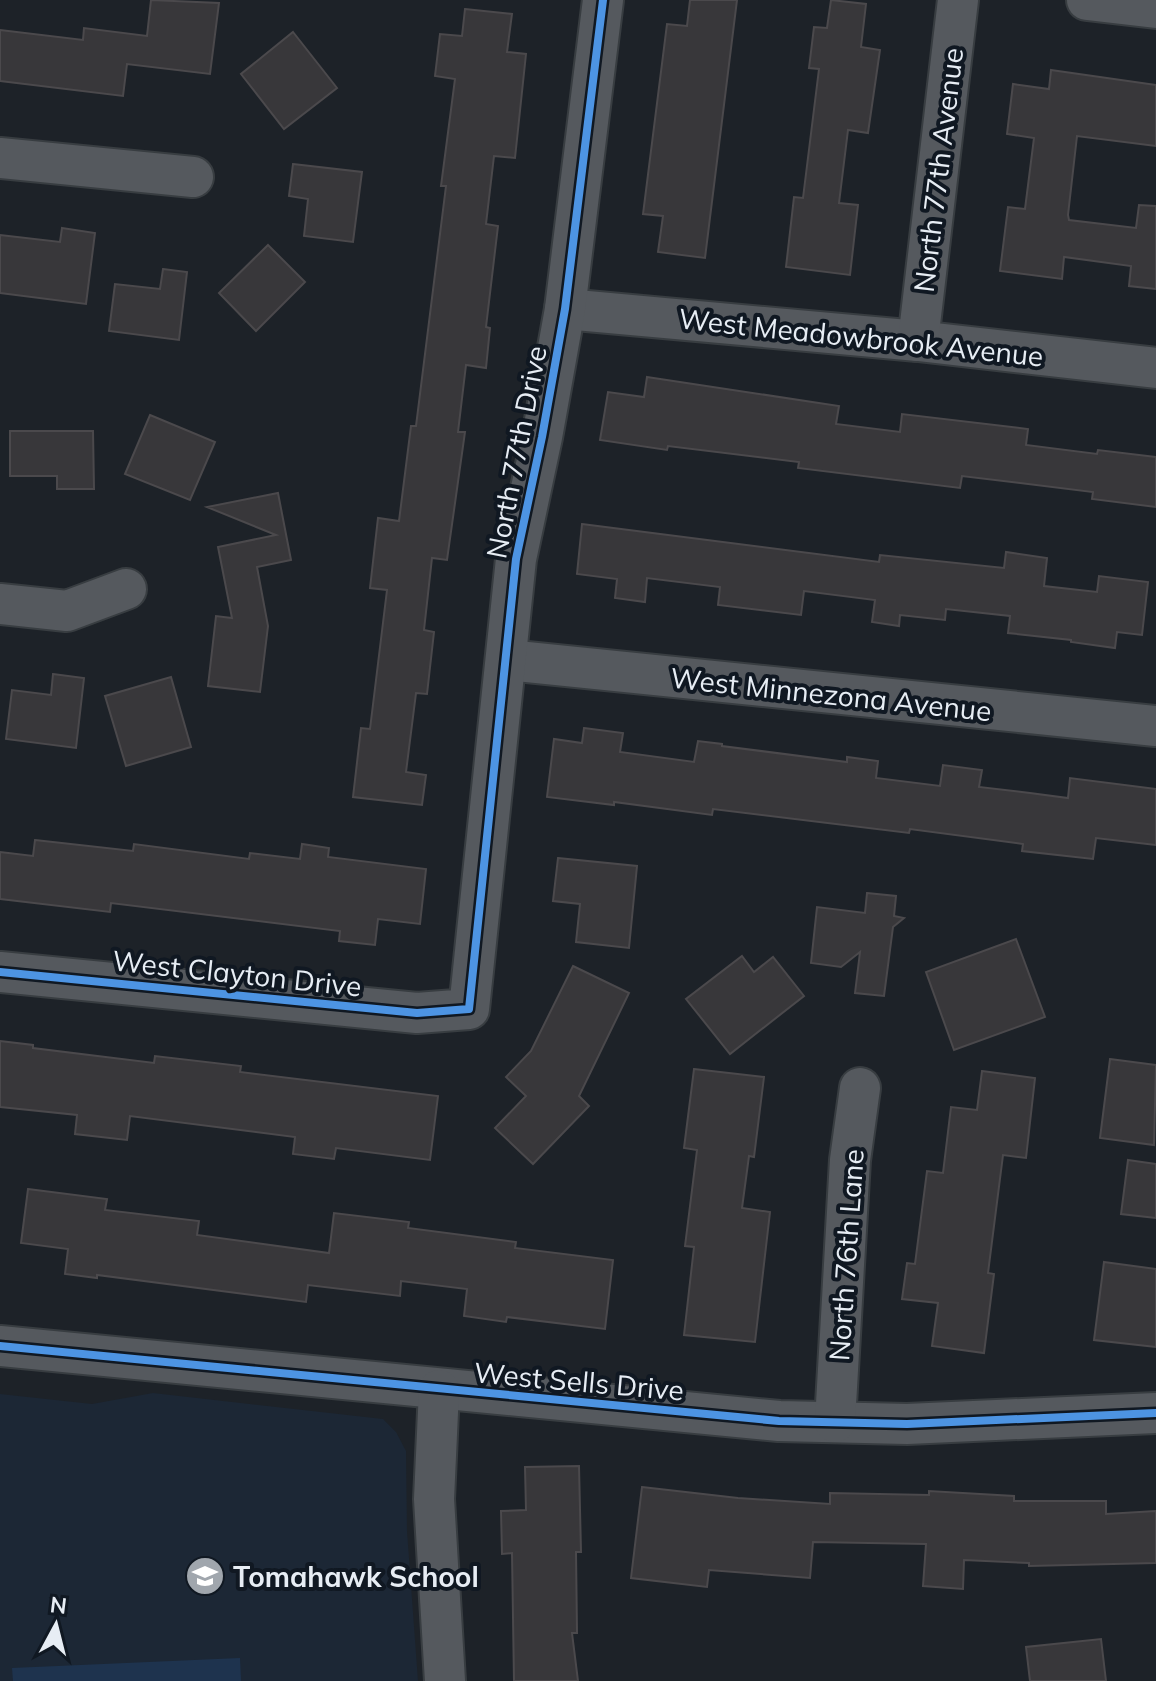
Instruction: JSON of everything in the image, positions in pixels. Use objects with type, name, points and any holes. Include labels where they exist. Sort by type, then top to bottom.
[{"type":"street","name":"North 77th Drive","points":[[469,1009],[516,559],[565,309],[603,0]]},
{"type":"street","name":"North 77th Avenue","points":[[918,341],[958,0]]},
{"type":"street","points":[[1087,0],[1156,8]]},
{"type":"street","points":[[0,158],[193,177]]},
{"type":"street","name":"West Meadowbrook Avenue","points":[[565,309],[918,341],[1156,368]]},
{"type":"street","points":[[0,604],[67,611],[126,589]]},
{"type":"street","name":"West Minnezona Avenue","points":[[507,660],[1156,726]]},
{"type":"street","name":"West Clayton Drive","points":[[0,972],[417,1013],[469,1009]]},
{"type":"street","name":"North 76th Lane","points":[[835,1422],[850,1160],[860,1088]]},
{"type":"street","name":"West Sells Drive","points":[[0,1346],[779,1421],[907,1424],[1156,1413]]},
{"type":"street","points":[[439,1390],[434,1499],[445,1681]]},
{"type":"shaded area","name":"Tomahawk School","points":[[153,1393],[383,1419],[396,1432],[406,1451],[407,1531],[418,1681],[0,1681],[0,1394],[92,1404]]},
{"type":"shaded area","points":[[240,1658],[241,1681],[13,1681],[12,1668]]},
{"type":"building","points":[[151,0],[219,3],[210,74],[127,64],[123,96],[0,81],[0,30],[83,40],[84,28],[147,36]]},
{"type":"building","points":[[690,0],[737,0],[705,258],[658,252],[663,216],[643,214],[667,24],[687,26]]},
{"type":"building","points":[[831,0],[866,4],[861,47],[880,50],[868,133],[848,130],[839,203],[858,205],[850,275],[786,267],[794,197],[803,198],[819,69],[809,68],[814,27],[827,28]]},
{"type":"building","points":[[465,9],[512,14],[507,52],[526,54],[515,158],[494,156],[486,224],[498,226],[486,327],[490,328],[486,368],[466,365],[458,432],[465,432],[447,560],[432,558],[424,630],[434,632],[427,694],[416,693],[406,772],[426,775],[422,805],[353,797],[361,728],[370,729],[387,590],[370,588],[378,518],[399,521],[411,426],[416,426],[446,186],[441,186],[455,79],[435,76],[440,34],[462,36]]},
{"type":"building","points":[[293,32],[337,88],[284,129],[241,74]]},
{"type":"building","points":[[1051,70],[1156,85],[1156,146],[1077,136],[1068,215],[1069,220],[1136,228],[1139,205],[1156,206],[1156,289],[1129,286],[1131,266],[1064,257],[1062,279],[1000,271],[1008,207],[1025,209],[1034,138],[1007,134],[1013,84],[1049,89]]},
{"type":"building","points":[[293,164],[362,172],[353,242],[304,236],[308,199],[289,196]]},
{"type":"building","points":[[62,228],[95,233],[86,304],[0,293],[0,235],[60,242]]},
{"type":"building","points":[[268,245],[305,282],[256,331],[219,293]]},
{"type":"building","points":[[163,269],[187,272],[179,340],[109,331],[115,284],[160,289]]},
{"type":"building","points":[[647,377],[839,406],[836,424],[900,432],[902,414],[1028,429],[1026,445],[1097,454],[1098,450],[1156,457],[1156,507],[1092,499],[1093,492],[962,476],[960,488],[798,468],[799,462],[668,446],[667,450],[600,440],[608,392],[644,397]]},
{"type":"building","points":[[150,415],[215,442],[190,500],[125,474]]},
{"type":"building","points":[[10,431],[93,431],[94,489],[57,489],[57,476],[10,476]]},
{"type":"building","points":[[278,493],[291,560],[257,567],[268,626],[260,692],[208,686],[216,616],[232,618],[218,547],[276,535],[207,507]]},
{"type":"building","points":[[582,524],[879,562],[880,555],[1004,568],[1006,552],[1047,558],[1044,586],[1097,592],[1099,576],[1148,582],[1142,635],[1117,632],[1115,648],[1008,633],[1010,616],[946,609],[945,620],[900,615],[899,626],[872,622],[875,600],[804,591],[801,615],[718,605],[720,587],[647,578],[645,602],[615,598],[617,579],[577,574]]},
{"type":"building","points":[[53,674],[84,678],[76,748],[6,739],[12,690],[51,695]]},
{"type":"building","points":[[171,677],[191,747],[126,766],[105,696]]},
{"type":"building","points":[[584,728],[623,733],[620,752],[694,762],[698,741],[847,762],[847,757],[878,761],[876,778],[940,786],[943,765],[982,770],[979,787],[1068,798],[1070,778],[1156,789],[1156,845],[1096,838],[1093,859],[1022,851],[1023,844],[910,829],[909,833],[713,809],[712,815],[547,797],[554,739],[582,743]]},
{"type":"building","points":[[35,840],[133,851],[134,844],[249,859],[250,853],[300,859],[302,844],[329,848],[328,857],[426,869],[420,924],[378,919],[375,945],[339,941],[340,931],[111,903],[110,912],[0,899],[0,852],[33,856]]},
{"type":"building","points":[[558,858],[637,866],[629,948],[576,942],[580,904],[553,901]]},
{"type":"building","points":[[867,893],[896,896],[894,916],[904,918],[893,927],[884,996],[855,993],[860,952],[841,967],[811,963],[817,907],[865,913]]},
{"type":"building","points":[[1016,939],[1045,1017],[954,1050],[926,972]]},
{"type":"building","points":[[742,956],[754,972],[773,957],[804,996],[730,1054],[686,999]]},
{"type":"building","points":[[573,966],[629,993],[579,1096],[589,1106],[533,1164],[495,1128],[526,1096],[506,1077],[531,1051]]},
{"type":"building","points":[[0,1041],[154,1063],[155,1056],[241,1066],[240,1072],[438,1096],[430,1160],[336,1148],[334,1159],[293,1154],[295,1137],[130,1116],[127,1140],[75,1134],[77,1115],[0,1107]]},
{"type":"building","points":[[1110,1059],[1156,1065],[1154,1145],[1100,1138]]},
{"type":"building","points":[[694,1069],[764,1077],[754,1157],[749,1156],[742,1208],[770,1212],[755,1342],[684,1335],[694,1247],[685,1246],[697,1150],[684,1148]]},
{"type":"building","points":[[982,1071],[1035,1078],[1026,1158],[1003,1155],[988,1273],[994,1274],[984,1353],[932,1346],[938,1303],[902,1299],[907,1263],[915,1264],[927,1171],[943,1173],[951,1107],[977,1110]]},
{"type":"building","points":[[1128,1160],[1156,1164],[1156,1218],[1121,1214]]},
{"type":"building","points":[[28,1189],[107,1199],[105,1210],[199,1221],[197,1235],[329,1253],[334,1213],[409,1222],[408,1228],[516,1242],[515,1248],[613,1260],[605,1329],[507,1317],[506,1322],[464,1316],[467,1289],[401,1281],[400,1296],[308,1285],[306,1302],[97,1275],[97,1278],[65,1274],[68,1249],[21,1243]]},
{"type":"building","points":[[1104,1262],[1156,1269],[1156,1347],[1094,1340]]},
{"type":"building","points":[[579,1466],[581,1552],[576,1552],[577,1633],[572,1633],[578,1681],[514,1681],[512,1553],[502,1554],[501,1511],[526,1510],[525,1467]]},
{"type":"building","points":[[642,1487],[830,1504],[830,1493],[929,1495],[929,1491],[1014,1496],[1014,1501],[1106,1501],[1106,1514],[1156,1511],[1156,1563],[1029,1566],[1029,1563],[964,1560],[963,1589],[923,1586],[926,1544],[813,1542],[810,1578],[709,1570],[707,1587],[631,1578]]},
{"type":"building","points":[[1101,1639],[1106,1681],[1030,1681],[1026,1647]]},
{"type":"cycle path","points":[[0,972],[417,1013],[469,1009],[516,559],[565,309],[603,0]]},
{"type":"cycle path","points":[[0,1346],[779,1421],[907,1424],[1156,1413]]},
{"type":"place","name":"Tomahawk School","points":[[205,1576]]}]
